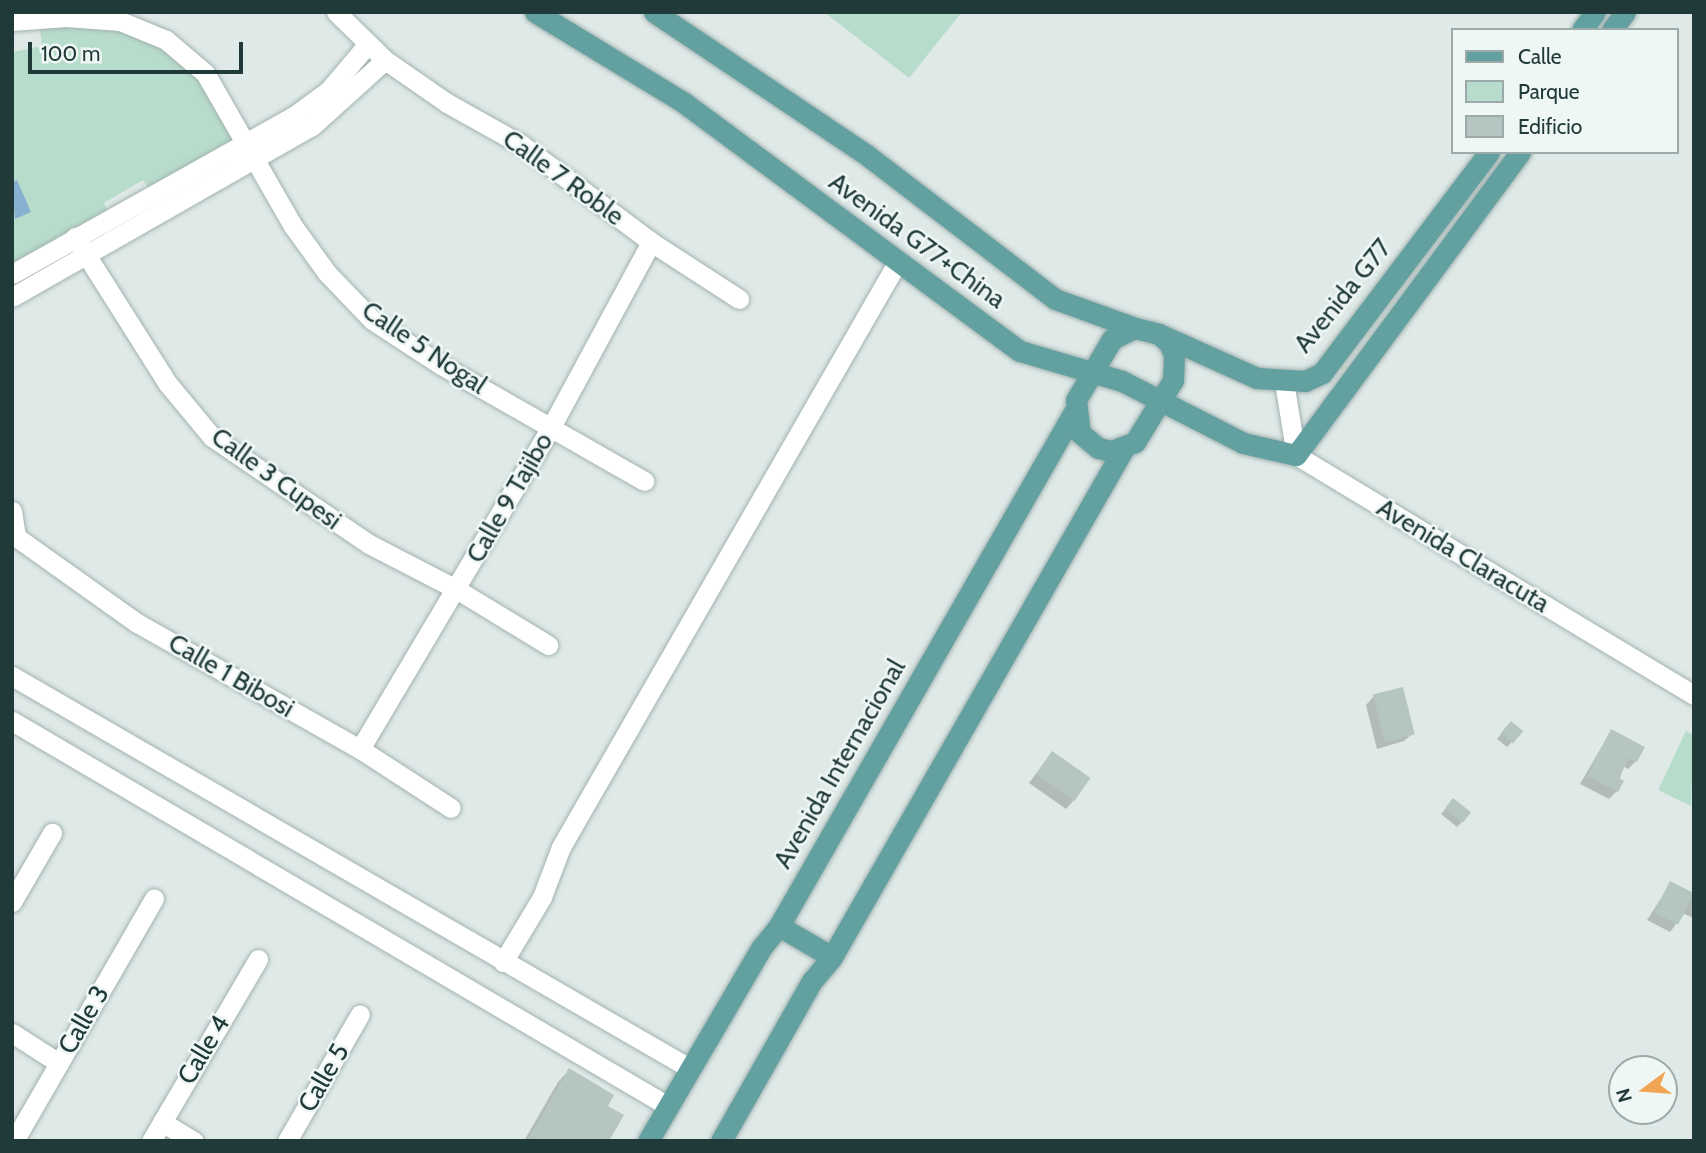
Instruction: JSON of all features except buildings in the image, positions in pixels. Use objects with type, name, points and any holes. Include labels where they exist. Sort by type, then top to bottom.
[{"type":"main road","name":"Avenida G77+China","points":[[535,12],[683,102],[897,263],[1020,351],[1090,375],[1122,381],[1243,443],[1296,455]]},
{"type":"main road","name":"Avenida G77+China","points":[[654,12],[868,156],[1055,299],[1159,334]]},
{"type":"main road","points":[[1583,28],[1595,12]]},
{"type":"main road","points":[[1613,28],[1625,12]]},
{"type":"main road","name":"Avenida G77","points":[[1159,334],[1257,378],[1284,382],[1305,381],[1322,373],[1487,154]]},
{"type":"main road","name":"Avenida G77","points":[[1296,455],[1519,154]]},
{"type":"main road","points":[[1124,449],[1098,448],[1087,442],[1074,412],[1090,375],[1112,339],[1135,328]]},
{"type":"main road","points":[[721,1141],[812,981],[832,957],[1124,449],[1143,433],[1162,400],[1176,367],[1174,355],[1159,334]]},
{"type":"main road","name":"Avenida Internacional","points":[[648,1141],[762,947],[779,926],[1074,412]]},
{"type":"main road","points":[[779,926],[832,957]]},
{"type":"street","name":"Calle 7 Roble","points":[[336,12],[385,60],[447,103],[522,145],[651,242],[739,299]]},
{"type":"street","name":"Calle 5 Nogal","points":[[17,17],[120,21],[166,40],[205,73],[293,226],[327,273],[373,320],[550,429],[644,481]]},
{"type":"street","points":[[12,274],[294,116],[329,89],[367,45]]},
{"type":"street","points":[[12,297],[256,161],[312,126],[385,60]]},
{"type":"street","name":"Calle 3 Cupesi","points":[[75,237],[168,384],[212,437],[369,544],[456,589],[548,645]]},
{"type":"street","name":"Calle 9 Tajibo","points":[[360,749],[550,429],[651,242]]},
{"type":"street","points":[[503,962],[542,897],[561,848],[897,263]]},
{"type":"street","points":[[1284,382],[1296,455]]},
{"type":"street","name":"Avenida Claracuta","points":[[1296,455],[1694,695]]},
{"type":"street","name":"Calle 1 Bibosi","points":[[12,511],[14,535],[137,623],[360,749],[451,808]]},
{"type":"street","points":[[12,676],[691,1069]]},
{"type":"street","points":[[12,721],[668,1106]]},
{"type":"street","points":[[12,902],[52,833]]},
{"type":"street","name":"Calle 3","points":[[14,1141],[154,899]]},
{"type":"street","name":"Calle 4","points":[[151,1141],[258,959]]},
{"type":"street","name":"Calle 5","points":[[287,1141],[360,1014]]},
{"type":"street","points":[[12,1033],[59,1063]]},
{"type":"street","points":[[162,1122],[194,1141]]},
{"type":"green space","points":[[824,12],[962,12],[909,78]]},
{"type":"green space","points":[[67,25],[117,27],[162,46],[204,82],[235,133],[229,143],[149,189],[143,180],[104,203],[108,212],[12,267],[12,52],[42,46],[40,29]]},
{"type":"green space","points":[[1686,731],[1694,735],[1691,806],[1658,790]]},
{"type":"water","points":[[17,180],[31,212],[15,219],[12,182]]}]
